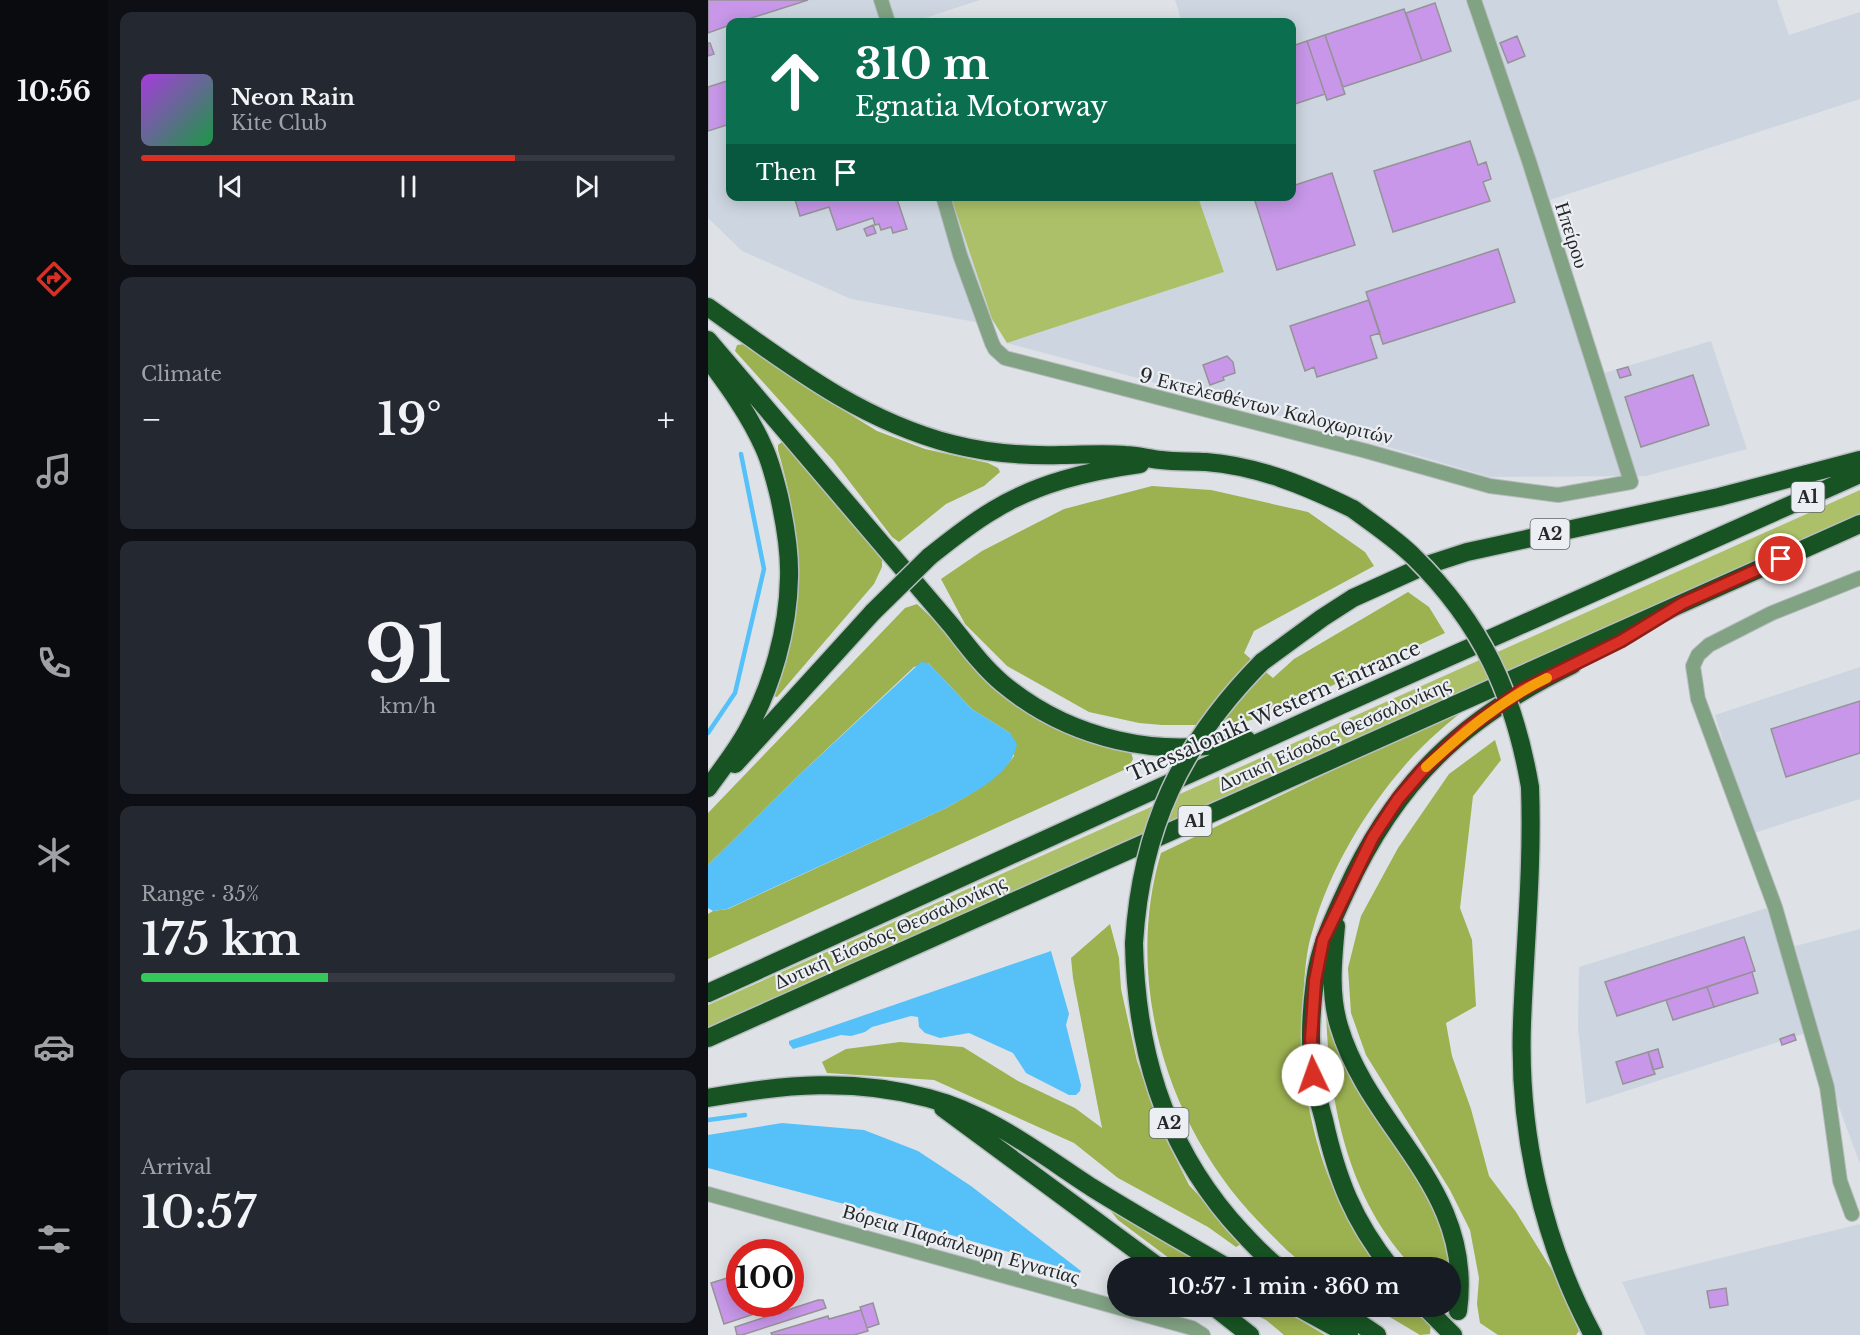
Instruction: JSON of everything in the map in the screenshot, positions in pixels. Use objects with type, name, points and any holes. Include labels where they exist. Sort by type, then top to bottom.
[{"type":"highway","points":[[708,307],[840,399],[869,414],[918,434],[954,445],[1000,453],[1059,456],[1126,455],[1162,460],[1206,462],[1238,466],[1310,488],[1353,509],[1413,556],[1453,600],[1479,638],[1498,673],[1523,744],[1530,787],[1532,834],[1522,1026],[1524,1115],[1529,1153],[1544,1212],[1578,1307],[1593,1335]]},
{"type":"highway","points":[[708,340],[981,663],[1035,706],[1077,728],[1104,737],[1164,748],[1225,744],[1330,710]]},
{"type":"highway","points":[[708,359],[746,412],[765,449],[784,519],[789,578],[785,621],[764,695],[746,732],[708,788]]},
{"type":"highway","points":[[708,795],[873,612],[929,557],[992,510],[1035,489],[1093,471],[1162,460]]},
{"type":"highway","name":"Α2","points":[[1267,1257],[1243,1234],[1204,1186],[1169,1123],[1156,1088],[1142,1033],[1134,978],[1134,943],[1141,879],[1151,835],[1168,793],[1190,751],[1211,719],[1233,691],[1262,662],[1313,624],[1353,598],[1424,566],[1467,552],[1719,497],[1860,460]]},
{"type":"highway","name":"Thessaloniki Western Entrance","points":[[708,993],[1330,710],[1860,474]]},
{"type":"highway","name":"Α1","points":[[1683,603],[1860,524]]},
{"type":"highway","points":[[1382,1257],[1355,1216],[1345,1194],[1313,1075],[1311,1039],[1315,981],[1323,940],[1373,837],[1398,799],[1422,771],[1467,729],[1522,690],[1621,641],[1683,603]]},
{"type":"highway","name":"Δυτική Είσοδος Θεσσαλονίκης","points":[[708,1038],[1683,603]]},
{"type":"highway","points":[[1338,908],[1332,973],[1333,1000],[1339,1026],[1352,1061],[1421,1167],[1443,1208],[1456,1240],[1459,1257]]},
{"type":"highway","points":[[708,1098],[796,1085],[847,1084],[895,1090],[930,1098],[970,1112],[1006,1131],[1093,1188],[1209,1257]]},
{"type":"highway","points":[[930,1098],[1145,1257]]},
{"type":"highway","points":[[1227,1317],[1250,1335]]},
{"type":"highway","points":[[1316,1317],[1349,1335]]},
{"type":"highway","points":[[1350,1317],[1377,1335]]},
{"type":"highway","points":[[1435,1317],[1453,1335]]},
{"type":"street","points":[[881,0],[887,18]]},
{"type":"street","name":"Ηπείρου","points":[[1474,0],[1532,171],[1630,482]]},
{"type":"street","name":"9 Εκτελεσθέντων Καλοχωριτών","points":[[944,201],[960,255],[992,343],[999,354],[1011,360],[1343,445],[1490,486],[1558,495],[1630,482]]},
{"type":"street","points":[[1851,1214],[1840,1181],[1827,1087],[1774,907],[1698,699],[1693,666],[1698,655],[1709,645],[1773,613],[1860,578]]},
{"type":"street","name":"Βόρεια Παράπλευρη Εγνατίας","points":[[708,1194],[1192,1328],[1203,1335]]},
{"type":"shaded area","points":[[708,0],[980,0],[925,18],[726,18],[726,201],[952,201],[992,319],[975,322],[851,299],[742,251],[708,218]]},
{"type":"shaded area","points":[[1175,0],[1777,0],[1789,35],[1860,12],[1860,99],[1547,201],[1604,373],[1711,341],[1747,449],[1646,476],[1490,477],[1317,426],[1007,343],[1224,272],[1199,201],[1296,201],[1296,18],[1181,18]]},
{"type":"shaded area","points":[[1860,667],[1860,799],[1751,834],[1715,715]]},
{"type":"shaded area","points":[[1767,908],[1806,1033],[1586,1104],[1578,1028],[1579,967]]},
{"type":"shaded area","points":[[1860,929],[1860,1164],[1836,1099],[1795,946]]},
{"type":"shaded area","points":[[1860,1224],[1860,1335],[1646,1335],[1622,1282]]},
{"type":"green space","points":[[952,201],[1199,201],[1224,272],[1007,343],[992,319]]},
{"type":"green space","points":[[745,344],[804,386],[877,431],[925,449],[988,463],[998,468],[1000,472],[984,486],[946,504],[899,542],[892,537],[833,460],[735,351],[737,345]]},
{"type":"green space","points":[[788,442],[882,557],[882,567],[874,584],[777,697],[773,696],[792,629],[797,583],[793,516],[778,450],[778,445]]},
{"type":"green space","points":[[1152,486],[1211,490],[1308,512],[1365,552],[1374,566],[1254,631],[1244,653],[1273,678],[1294,659],[1408,592],[1429,607],[1445,633],[1271,714],[1234,725],[1162,725],[1139,723],[1089,712],[1007,666],[965,624],[941,579],[982,551],[1064,509]]},
{"type":"green space","points":[[1860,490],[1860,514],[1285,773],[708,1027],[708,1005]]},
{"type":"green space","points":[[917,604],[993,686],[1029,713],[1076,735],[1131,752],[1133,759],[1128,768],[708,959],[708,914],[728,909],[946,808],[992,779],[1014,756],[1010,733],[972,709],[928,663],[914,667],[708,865],[708,813],[905,608]]},
{"type":"green space","points":[[1473,703],[1406,764],[1363,821],[1329,885],[1320,907],[1308,950],[1302,1015],[1302,1043],[1313,1127],[1330,1181],[1342,1207],[1375,1257],[1296,1257],[1259,1222],[1227,1184],[1200,1142],[1178,1097],[1161,1050],[1151,1001],[1147,951],[1151,902],[1161,853]]},
{"type":"green space","points":[[1495,740],[1501,760],[1473,796],[1460,908],[1472,940],[1476,1006],[1446,1023],[1452,1056],[1471,1109],[1489,1176],[1516,1212],[1555,1275],[1579,1331],[1576,1335],[1498,1335],[1480,1323],[1477,1304],[1479,1278],[1470,1230],[1450,1190],[1366,1055],[1351,1013],[1348,968],[1361,916],[1398,848],[1449,774]]},
{"type":"green space","points":[[1110,924],[1119,958],[1121,989],[1137,1061],[1161,1129],[1189,1185],[1243,1243],[1236,1247],[1208,1227],[1118,1178],[1074,1143],[934,1080],[827,1073],[822,1062],[846,1049],[900,1042],[963,1047],[1018,1081],[1075,1108],[1102,1128],[1071,958]]},
{"type":"green space","points":[[1326,1007],[1439,1209],[1448,1257],[1404,1257],[1390,1240],[1372,1211],[1357,1179],[1337,1112]]},
{"type":"green space","points":[[1101,1199],[1197,1257],[1168,1257],[1118,1220]]},
{"type":"green space","points":[[1260,1317],[1295,1317],[1325,1335],[1284,1335]]},
{"type":"green space","points":[[1390,1317],[1428,1317],[1431,1320],[1430,1334],[1420,1335]]},
{"type":"water","points":[[921,662],[928,663],[972,709],[1010,733],[1017,744],[1007,765],[978,790],[946,808],[727,909],[713,911],[708,908],[708,865],[796,778]]},
{"type":"water","points":[[1051,951],[1069,1014],[1066,1025],[1081,1085],[1076,1095],[1069,1095],[1026,1073],[1013,1053],[969,1033],[940,1038],[925,1033],[919,1027],[918,1017],[911,1016],[872,1027],[865,1032],[851,1036],[841,1035],[793,1049],[789,1044],[789,1041]]},
{"type":"water","points":[[782,1123],[864,1130],[918,1151],[971,1186],[1081,1271],[1080,1273],[863,1209],[708,1168],[708,1135]]},
{"type":"building","points":[[708,0],[808,0],[752,18],[726,18],[726,26],[708,33]]},
{"type":"building","points":[[1435,3],[1451,51],[1422,61],[1406,13]]},
{"type":"building","points":[[1404,9],[1422,61],[1343,87],[1325,35]]},
{"type":"building","points":[[1325,35],[1345,94],[1327,100],[1307,41]]},
{"type":"building","points":[[1517,36],[1525,56],[1508,63],[1500,43]]},
{"type":"building","points":[[1307,41],[1325,94],[1296,104],[1296,45]]},
{"type":"building","points":[[708,43],[714,54],[708,56]]},
{"type":"building","points":[[726,81],[726,125],[708,131],[708,87]]},
{"type":"building","points":[[1470,141],[1478,165],[1486,162],[1491,179],[1483,182],[1490,201],[1393,232],[1374,171]]},
{"type":"building","points":[[1332,173],[1355,245],[1277,270],[1255,201],[1296,201],[1296,185]]},
{"type":"building","points":[[796,201],[898,201],[907,229],[893,233],[891,227],[881,230],[879,224],[875,225],[873,218],[837,230],[829,207],[800,216]]},
{"type":"building","points":[[873,225],[876,233],[867,236],[864,229]]},
{"type":"building","points":[[1498,249],[1515,302],[1383,344],[1366,292]]},
{"type":"building","points":[[1369,300],[1380,333],[1370,336],[1377,358],[1317,377],[1314,367],[1305,371],[1290,326]]},
{"type":"building","points":[[1227,356],[1233,362],[1235,373],[1210,385],[1203,365]]},
{"type":"building","points":[[1628,367],[1631,375],[1620,378],[1617,370]]},
{"type":"building","points":[[1693,375],[1709,425],[1641,447],[1625,397]]},
{"type":"building","points":[[1860,701],[1860,753],[1786,777],[1771,729]]},
{"type":"building","points":[[1744,937],[1755,971],[1617,1016],[1605,982]]},
{"type":"building","points":[[1752,972],[1758,993],[1714,1007],[1707,987]]},
{"type":"building","points":[[1707,987],[1714,1007],[1673,1020],[1666,1000]]},
{"type":"building","points":[[1794,1034],[1796,1040],[1782,1045],[1780,1039]]},
{"type":"building","points":[[1658,1049],[1663,1067],[1653,1070],[1648,1052]]},
{"type":"building","points":[[1648,1052],[1655,1074],[1623,1084],[1616,1062]]},
{"type":"building","points":[[726,1278],[726,1317],[745,1317],[724,1324],[711,1283]]},
{"type":"building","points":[[1726,1288],[1728,1305],[1710,1308],[1707,1291]]},
{"type":"building","points":[[823,1300],[826,1308],[804,1315],[804,1305]]},
{"type":"building","points":[[873,1303],[879,1324],[867,1328],[860,1307]]},
{"type":"building","points":[[861,1310],[868,1331],[854,1335],[772,1335],[771,1333],[828,1316],[829,1319]]},
{"type":"building","points":[[766,1317],[798,1317],[742,1335],[737,1335],[735,1327]]},
{"type":"waterway","points":[[708,733],[735,693],[764,569],[741,454]]},
{"type":"waterway","points":[[708,1120],[745,1115]]},
{"type":"slow traffic","points":[[1426,767],[1467,729],[1492,710],[1522,690],[1547,678]]},
{"type":"route","points":[[1313,1075],[1311,1039],[1315,981],[1323,940],[1373,837],[1398,799],[1422,771],[1467,729],[1522,690],[1621,641],[1683,603],[1781,559]]}]
